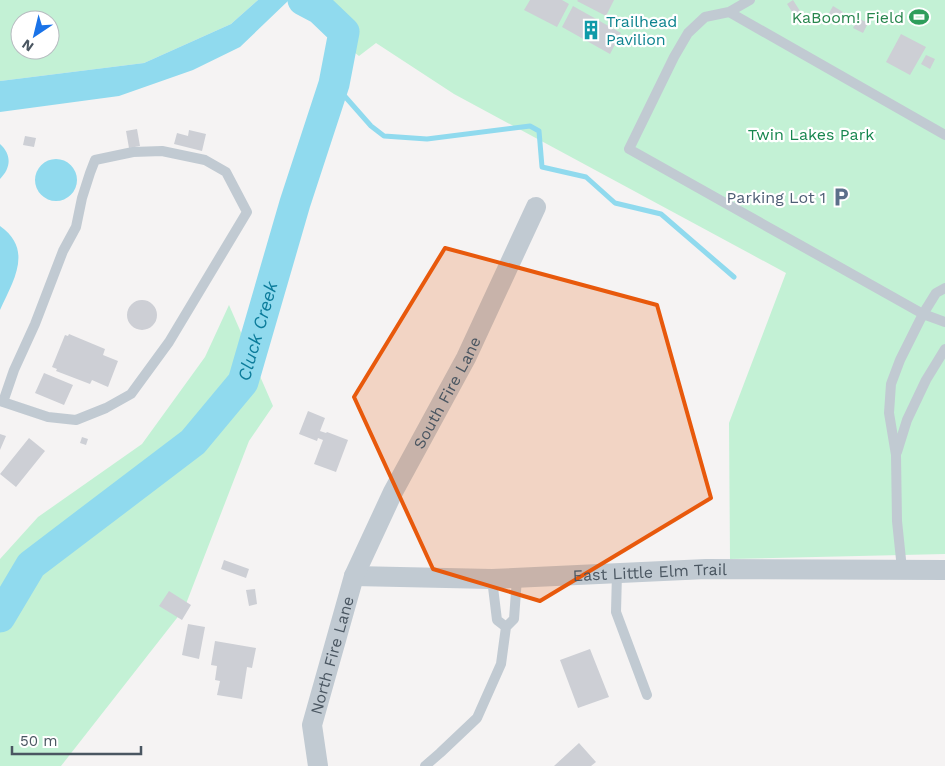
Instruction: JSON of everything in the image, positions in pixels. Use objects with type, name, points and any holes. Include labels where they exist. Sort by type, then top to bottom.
[{"type":"street","name":"South Fire Lane","points":[[354,576],[393,492],[466,358],[536,207]]},
{"type":"street","name":"East Little Elm Trail","points":[[354,576],[492,579],[706,569],[945,570]]},
{"type":"street","name":"North Fire Lane","points":[[318,766],[312,725],[354,576]]},
{"type":"lane","points":[[750,0],[728,12],[705,17],[688,33],[628,149],[923,314],[945,322]]},
{"type":"lane","points":[[728,12],[945,135]]},
{"type":"lane","points":[[162,151],[205,160],[226,172],[247,212],[196,294],[169,342],[131,394],[106,408],[76,420],[48,417],[1,401],[35,324],[63,251],[76,227],[82,198],[95,160],[133,152],[162,151]]},
{"type":"lane","points":[[902,569],[896,521],[896,455],[889,413],[892,384],[900,360],[923,314],[936,293],[945,288]]},
{"type":"lane","points":[[896,455],[907,420],[926,380],[945,349]]},
{"type":"lane","points":[[617,573],[616,612],[647,695]]},
{"type":"lane","points":[[425,766],[440,754],[476,718],[501,664],[506,627],[514,619],[517,578]]},
{"type":"lane","points":[[492,579],[497,620],[506,627]]},
{"type":"highlighted area","points":[[445,248],[657,305],[711,498],[540,601],[433,569],[354,397]]},
{"type":"green space","points":[[0,0],[258,0],[231,24],[144,63],[0,81]]},
{"type":"green space","name":"Twin Lakes Park","points":[[282,0],[945,0],[945,554],[730,559],[729,423],[786,273],[454,94],[376,43],[359,56],[288,1]]},
{"type":"green space","points":[[229,305],[273,406],[249,441],[184,609],[61,766],[0,766],[0,559],[38,517],[142,444],[205,357]]},
{"type":"water","points":[[258,0],[289,0],[240,47],[193,70],[119,96],[0,112],[0,81],[144,63],[231,24]]},
{"type":"water","points":[[0,144],[7,153],[9,162],[4,175],[0,179]]},
{"type":"water","points":[[52,159],[60,159],[71,165],[77,180],[71,195],[60,201],[52,201],[41,195],[35,184],[35,176],[41,165]]},
{"type":"water","points":[[0,226],[10,235],[16,245],[18,266],[0,310]]},
{"type":"building","points":[[530,0],[562,0],[569,4],[557,27],[524,10]]},
{"type":"building","points":[[578,0],[614,0],[606,16]]},
{"type":"building","points":[[793,0],[800,11],[794,15],[787,4]]},
{"type":"building","name":"Trailhead Pavilion","points":[[573,6],[621,33],[610,54],[562,27]]},
{"type":"building","points":[[833,6],[843,12],[837,21],[828,15]]},
{"type":"building","points":[[858,18],[868,23],[863,33],[853,28]]},
{"type":"building","points":[[901,34],[926,47],[910,75],[886,62]]},
{"type":"building","points":[[926,55],[935,59],[930,69],[921,64]]},
{"type":"building","points":[[137,129],[140,146],[129,148],[126,131]]},
{"type":"building","points":[[189,130],[206,134],[202,151],[174,144],[177,133],[188,136]]},
{"type":"building","points":[[25,136],[36,138],[34,147],[23,145]]},
{"type":"building","points":[[142,300],[153,304],[157,315],[153,326],[142,330],[131,326],[127,315],[131,304]]},
{"type":"building","points":[[69,334],[105,349],[103,355],[118,361],[108,387],[92,380],[90,384],[56,371],[57,369],[52,367],[65,335],[68,336]]},
{"type":"building","points":[[44,373],[73,385],[64,405],[35,393]]},
{"type":"building","points":[[308,411],[325,418],[320,431],[348,440],[336,472],[314,464],[323,440],[318,438],[317,441],[299,434]]},
{"type":"building","points":[[0,434],[6,436],[0,450]]},
{"type":"building","points":[[82,437],[88,439],[86,445],[80,443]]},
{"type":"building","points":[[29,438],[45,451],[16,487],[0,474]]},
{"type":"building","points":[[224,560],[249,569],[246,578],[221,569]]},
{"type":"building","points":[[255,589],[257,604],[249,606],[246,590]]},
{"type":"building","points":[[169,591],[191,605],[182,620],[159,606]]},
{"type":"building","points":[[188,624],[205,627],[199,659],[182,655]]},
{"type":"building","points":[[215,641],[256,648],[252,668],[247,667],[242,699],[217,695],[220,681],[215,680],[217,666],[211,665]]},
{"type":"building","points":[[590,649],[609,697],[578,708],[560,660]]},
{"type":"building","points":[[579,743],[596,762],[591,766],[554,766]]},
{"type":"waterway","name":"Cluck Creek","points":[[0,617],[31,565],[193,442],[243,382],[295,203],[334,84],[344,32],[320,9],[303,0]]},
{"type":"waterway","points":[[334,84],[371,126],[384,136],[427,139],[530,126],[539,131],[542,167],[586,177],[615,203],[661,214],[734,277]]},
{"type":"place","name":"KaBoom! Field","points":[[919,17]]},
{"type":"place","name":"Trailhead Pavilion","points":[[591,30]]},
{"type":"place","name":"Parking Lot 1","points":[[841,197]]}]
